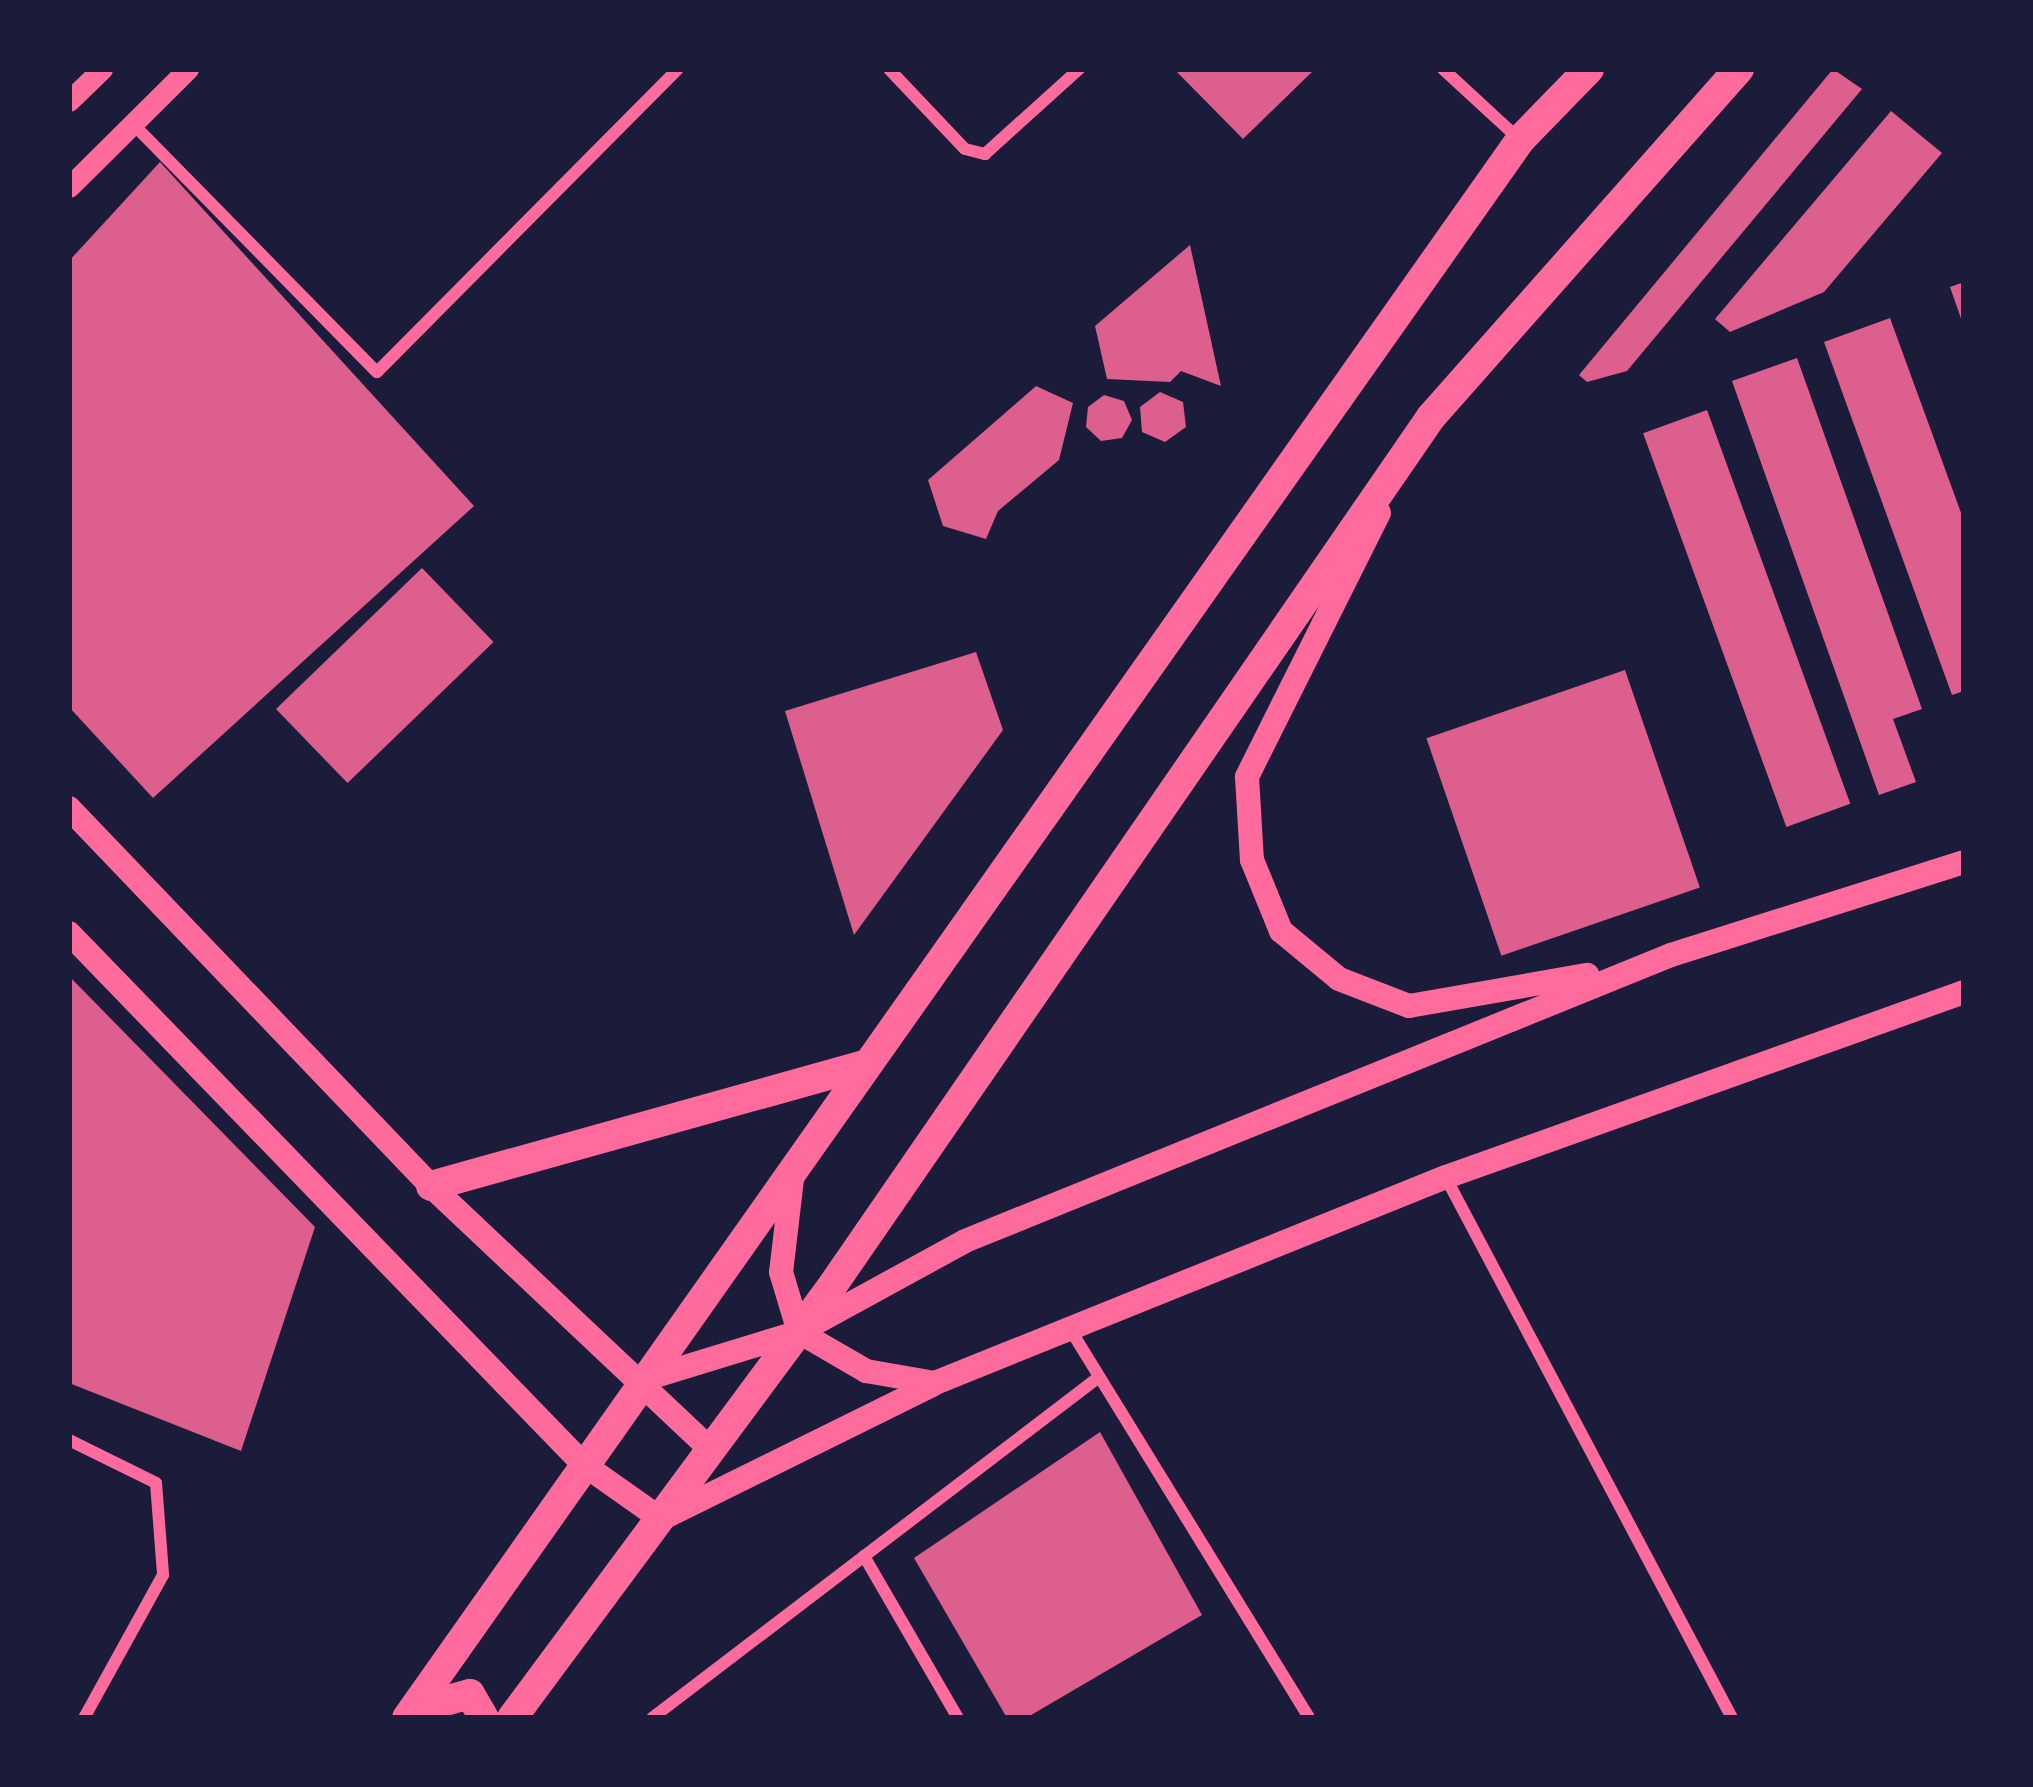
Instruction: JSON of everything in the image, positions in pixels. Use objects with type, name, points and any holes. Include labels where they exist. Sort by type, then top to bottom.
[{"type":"main road","points":[[410,1714],[637,1381],[1520,140],[1589,69]]},
{"type":"main road","points":[[514,1718],[867,1236],[1431,417],[1739,69]]},
{"type":"main road","points":[[1431,417],[1247,777],[1252,860],[1281,932],[1339,979],[1409,1006],[1472,1004],[1671,955],[1964,862]]},
{"type":"main road","points":[[69,808],[431,1186],[712,1451]]},
{"type":"main road","points":[[69,933],[583,1464],[662,1519]]},
{"type":"main road","points":[[637,1381],[799,1332],[965,1241],[1671,955]]},
{"type":"main road","points":[[662,1519],[935,1383],[1069,1328],[1446,1178],[1964,992]]},
{"type":"main road","points":[[431,1186],[863,1065]]},
{"type":"main road","points":[[796,1159],[782,1272],[799,1332],[866,1371],[935,1383]]},
{"type":"main road","points":[[410,1714],[470,1694],[484,1718]]},
{"type":"street","points":[[69,101],[102,69]]},
{"type":"street","points":[[69,187],[188,69]]},
{"type":"street","points":[[133,124],[377,372],[679,69]]},
{"type":"street","points":[[889,69],[964,149],[985,154],[1079,69]]},
{"type":"street","points":[[1443,69],[1520,140]]},
{"type":"street","points":[[1446,1178],[1731,1718]]},
{"type":"street","points":[[1069,1328],[1304,1716]]},
{"type":"street","points":[[652,1718],[1099,1377]]},
{"type":"street","points":[[69,1440],[156,1483],[163,1575],[84,1718]]},
{"type":"street","points":[[864,1556],[958,1718]]},
{"type":"building","points":[[1174,69],[1315,69],[1243,139]]},
{"type":"building","points":[[1833,69],[1862,89],[1627,371],[1587,382],[1579,375]]},
{"type":"building","points":[[1891,111],[1942,153],[1824,292],[1730,332],[1715,319]]},
{"type":"building","points":[[160,162],[474,506],[153,798],[69,707],[69,261]]},
{"type":"building","points":[[1190,245],[1221,386],[1181,371],[1170,382],[1107,379],[1095,326]]},
{"type":"building","points":[[1964,282],[1964,324],[1963,324],[1950,287]]},
{"type":"building","points":[[1890,318],[1964,521],[1964,691],[1952,695],[1824,342]]},
{"type":"building","points":[[1797,358],[1922,709],[1893,719],[1916,782],[1879,795],[1732,381]]},
{"type":"building","points":[[1036,386],[1073,403],[1059,460],[998,511],[986,539],[943,526],[928,480]]},
{"type":"building","points":[[1160,392],[1183,402],[1186,427],[1165,442],[1142,432],[1140,407]]},
{"type":"building","points":[[1104,395],[1124,401],[1132,420],[1122,438],[1101,441],[1086,427],[1088,407]]},
{"type":"building","points":[[1707,410],[1850,804],[1786,827],[1643,433]]},
{"type":"building","points":[[422,568],[494,642],[348,783],[276,709]]},
{"type":"building","points":[[976,652],[1003,730],[854,935],[785,711]]},
{"type":"building","points":[[1625,670],[1700,887],[1501,956],[1426,738]]},
{"type":"building","points":[[69,976],[315,1227],[241,1451],[69,1383]]},
{"type":"building","points":[[1100,1432],[1202,1615],[1026,1718],[1007,1718],[914,1558]]}]
